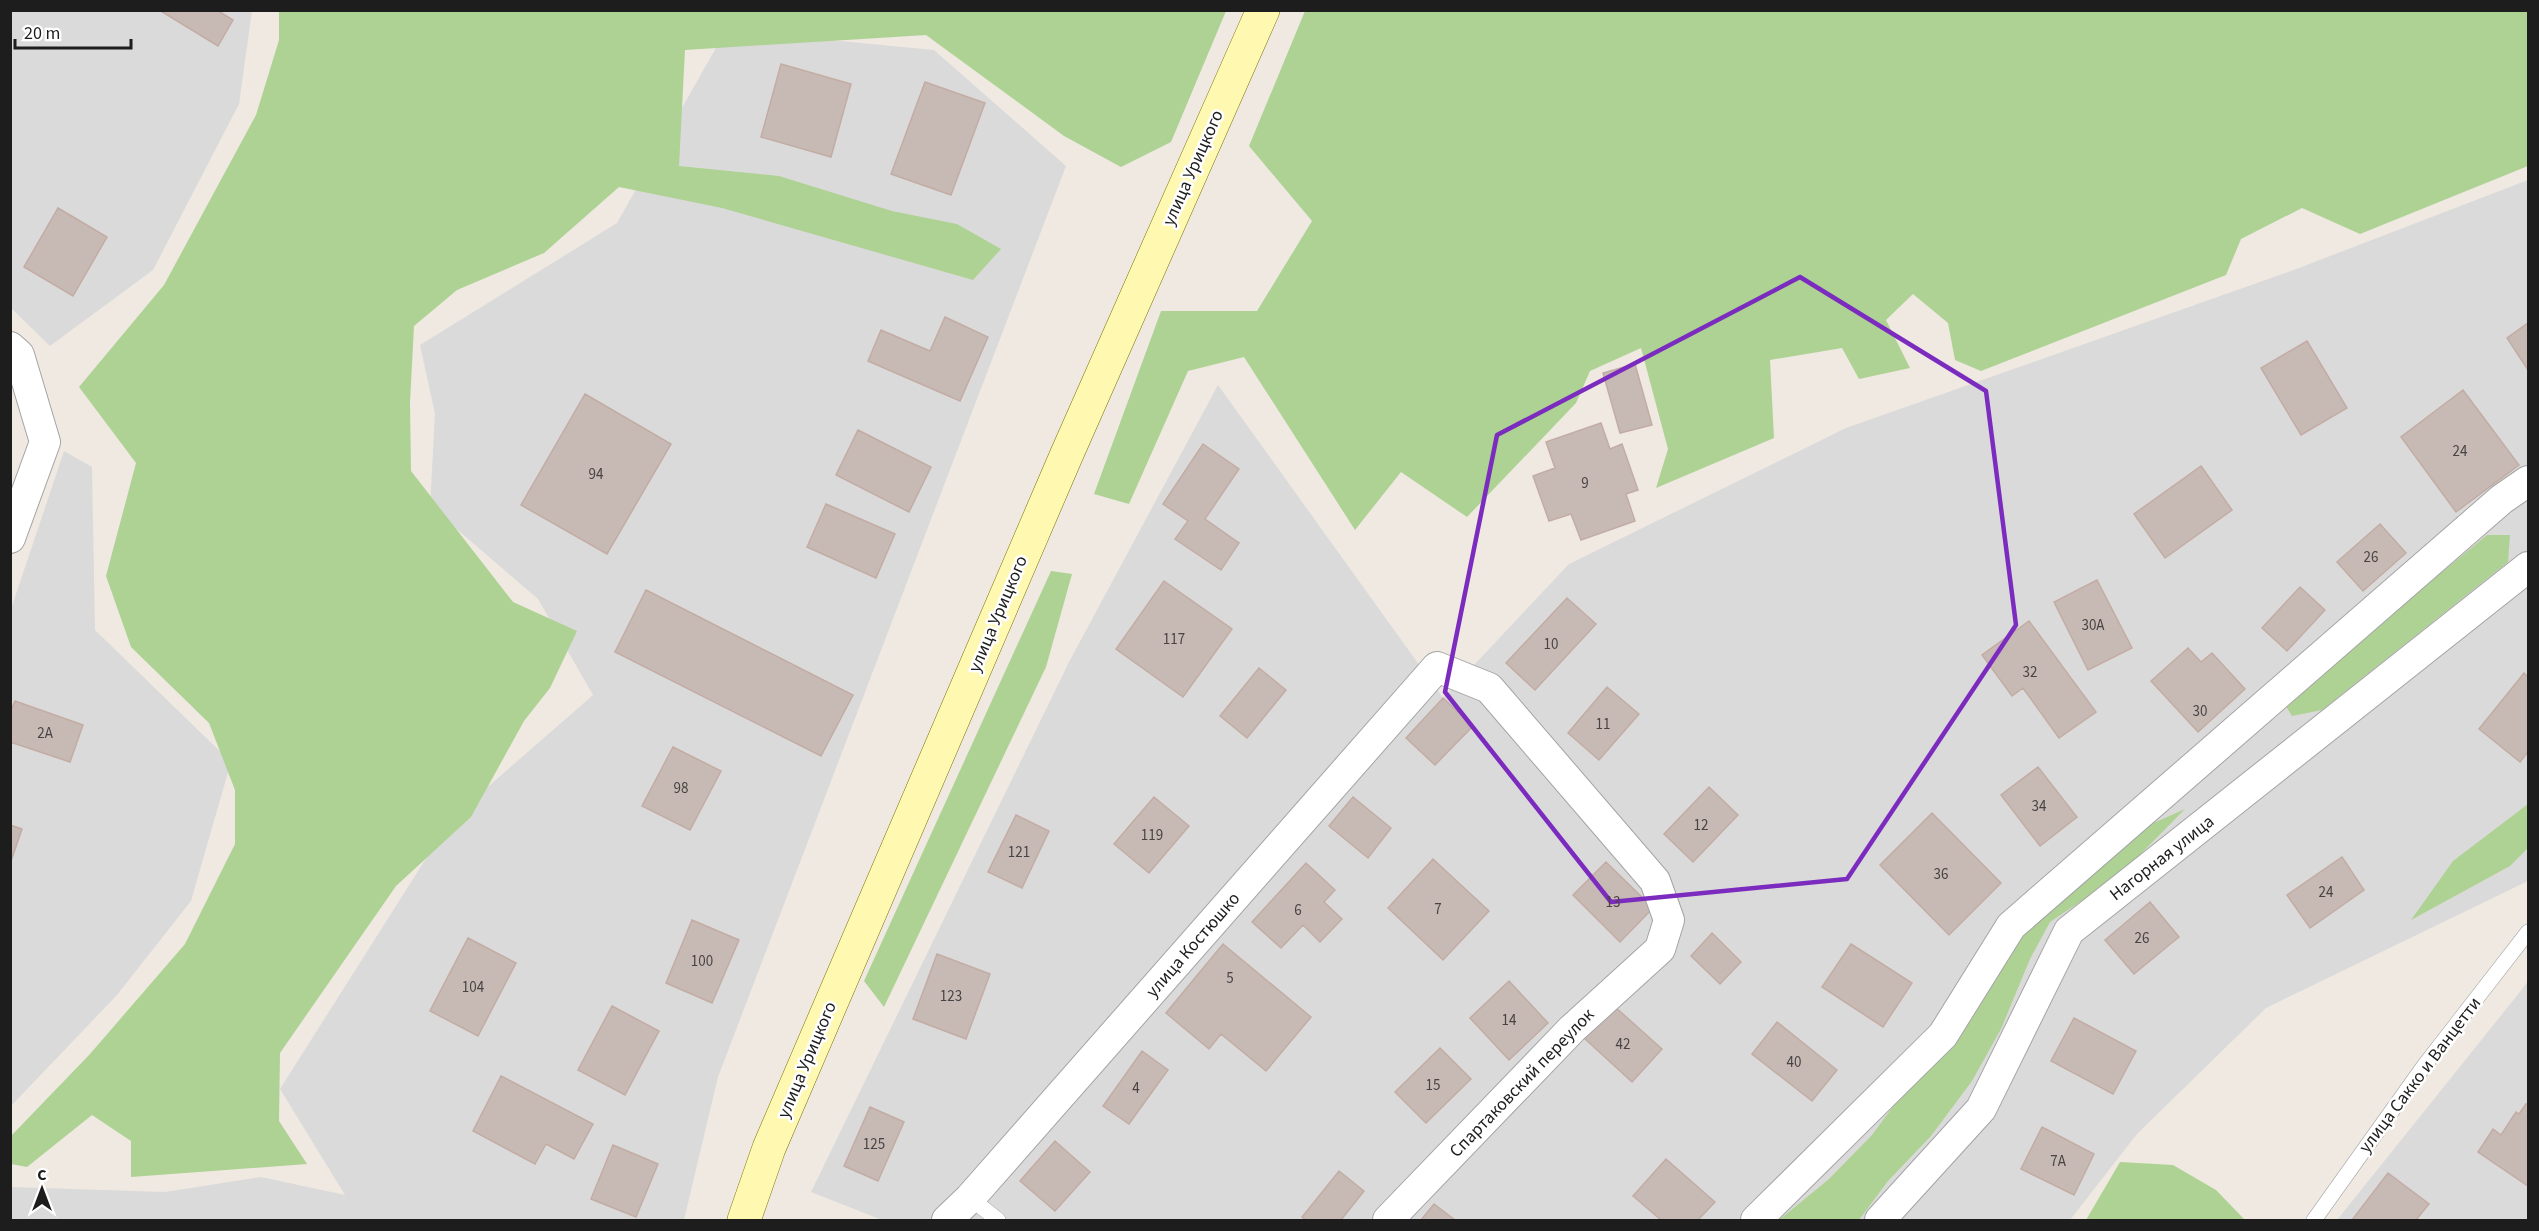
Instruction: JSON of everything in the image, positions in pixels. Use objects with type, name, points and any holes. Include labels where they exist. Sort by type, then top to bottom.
[{"type":"main road","name":"улица Урицкого","points":[[744,1221],[769,1148],[792,1093],[1061,467],[1263,10]]},
{"type":"street","points":[[10,347],[19,355],[45,442],[10,538]]},
{"type":"street","points":[[1756,1221],[1943,1035],[2011,926],[2502,499],[2529,481]]},
{"type":"street","name":"Нагорная улица","points":[[1880,1221],[1981,1109],[2069,931],[2529,567]]},
{"type":"street","name":"Спартаковский переулок","points":[[1388,1221],[1572,1029],[1660,949],[1670,920],[1655,881],[1489,688],[1437,667]]},
{"type":"street","name":"улица Костюшко","points":[[947,1221],[970,1198],[1437,667]]},
{"type":"lane","name":"улица Сакко и Ванцетти","points":[[2313,1221],[2424,1066],[2529,932]]},
{"type":"lane","points":[[970,1198],[998,1221]]},
{"type":"highlighted area","points":[[1800,277],[1986,391],[2016,625],[1847,879],[1611,902],[1445,692],[1497,435]]},
{"type":"shaded area","points":[[10,11],[252,11],[239,104],[153,270],[50,346],[11,308]]},
{"type":"shaded area","points":[[726,30],[934,50],[1066,166],[718,1077],[684,1220],[11,1220],[11,1187],[165,1192],[261,1177],[345,1195],[280,1089],[451,819],[593,695],[538,599],[430,506],[435,414],[420,345],[617,223]]},
{"type":"shaded area","points":[[2528,180],[2528,881],[2266,1008],[2137,1134],[2070,1220],[882,1220],[811,1192],[1069,662],[1218,385],[1443,698],[1569,564],[1846,428],[2291,271]]},
{"type":"shaded area","points":[[64,451],[92,467],[95,630],[231,762],[191,901],[117,995],[11,1106],[11,609]]},
{"type":"shaded area","points":[[2528,981],[2528,1220],[2337,1220],[2523,988]]},
{"type":"green space","points":[[279,11],[1226,11],[1171,142],[1121,167],[1064,136],[926,35],[685,50],[679,166],[779,176],[892,211],[957,224],[1001,249],[973,280],[722,208],[619,187],[544,253],[457,290],[414,326],[410,402],[411,471],[513,602],[577,631],[550,688],[524,721],[471,817],[396,886],[280,1053],[279,1121],[307,1164],[131,1177],[131,1141],[92,1115],[27,1167],[11,1164],[11,1136],[90,1054],[185,944],[235,844],[235,790],[209,723],[131,647],[106,576],[136,463],[79,387],[164,285],[256,115],[279,40]]},
{"type":"green space","points":[[1305,11],[2528,11],[2528,166],[2360,234],[2302,208],[2241,239],[2226,275],[1981,371],[1955,360],[1948,323],[1913,294],[1886,320],[1910,368],[1859,379],[1842,348],[1770,360],[1774,438],[1656,488],[1668,449],[1641,348],[1590,371],[1576,403],[1467,517],[1401,472],[1355,530],[1244,357],[1188,371],[1129,504],[1094,494],[1161,311],[1257,311],[1312,221],[1249,146]]},
{"type":"green space","points":[[2487,535],[2510,535],[2508,562],[2322,710],[2292,716],[2284,703]]},
{"type":"green space","points":[[1051,571],[1072,574],[1046,667],[884,1007],[864,981]]},
{"type":"green space","points":[[2528,804],[2528,848],[2510,866],[2411,920],[2453,861]]},
{"type":"green space","points":[[2185,809],[2120,875],[2050,922],[2030,959],[2001,1029],[1972,1081],[1931,1136],[1888,1181],[1859,1220],[1779,1220],[1829,1179],[1872,1135],[2012,945],[2129,834]]},
{"type":"green space","points":[[2120,1162],[2173,1165],[2216,1190],[2245,1220],[2086,1220]]},
{"type":"building","points":[[159,10],[217,10],[233,20],[218,46]]},
{"type":"building","points":[[781,64],[851,84],[831,157],[761,137]]},
{"type":"building","points":[[925,82],[985,103],[951,195],[891,174]]},
{"type":"building","points":[[58,208],[107,237],[73,296],[24,267]]},
{"type":"building","points":[[945,317],[988,337],[960,401],[868,361],[881,330],[930,351]]},
{"type":"building","points":[[2528,323],[2528,370],[2507,338]]},
{"type":"building","points":[[2307,341],[2347,408],[2301,435],[2261,368]]},
{"type":"building","points":[[1635,364],[1652,425],[1620,433],[1603,373]]},
{"type":"building","points":[[2463,390],[2519,465],[2456,512],[2401,437]]},
{"type":"building","points":[[585,394],[671,444],[607,554],[521,505]]},
{"type":"building","points":[[1601,423],[1610,449],[1622,444],[1638,490],[1626,494],[1635,521],[1581,540],[1571,514],[1549,521],[1533,476],[1555,468],[1546,442]]},
{"type":"building","points":[[858,430],[931,467],[909,512],[836,475]]},
{"type":"building","points":[[1203,444],[1239,469],[1205,519],[1239,543],[1221,570],[1175,539],[1188,521],[1163,504]]},
{"type":"building","points":[[2201,466],[2232,510],[2165,558],[2134,514]]},
{"type":"building","points":[[826,504],[895,534],[876,578],[807,547]]},
{"type":"building","points":[[2380,524],[2406,553],[2363,591],[2337,562]]},
{"type":"building","points":[[2097,580],[2132,648],[2088,670],[2054,602]]},
{"type":"building","points":[[1164,581],[1232,629],[1183,697],[1116,649]]},
{"type":"building","points":[[2300,587],[2325,610],[2287,651],[2262,628]]},
{"type":"building","points":[[646,590],[853,695],[821,756],[615,652]]},
{"type":"building","points":[[1567,598],[1596,624],[1535,690],[1506,663]]},
{"type":"building","points":[[2029,621],[2096,712],[2059,738],[2023,688],[2012,696],[1982,655]]},
{"type":"building","points":[[2188,648],[2201,662],[2212,653],[2245,689],[2198,732],[2151,681]]},
{"type":"building","points":[[1259,668],[1286,690],[1247,738],[1220,716]]},
{"type":"building","points":[[2524,673],[2528,677],[2528,752],[2520,762],[2479,729]]},
{"type":"building","points":[[1607,687],[1639,714],[1599,760],[1568,733]]},
{"type":"building","points":[[1443,698],[1473,726],[1435,765],[1406,738]]},
{"type":"building","points":[[15,701],[83,725],[70,762],[10,742],[10,713]]},
{"type":"building","points":[[673,747],[721,771],[690,830],[642,806]]},
{"type":"building","points":[[2038,767],[2077,817],[2040,846],[2001,795]]},
{"type":"building","points":[[1709,787],[1738,815],[1693,862],[1664,834]]},
{"type":"building","points":[[1154,797],[1189,826],[1149,873],[1114,844]]},
{"type":"building","points":[[1353,797],[1391,828],[1368,858],[1329,826]]},
{"type":"building","points":[[1932,813],[2001,883],[1949,935],[1880,865]]},
{"type":"building","points":[[1016,815],[1049,831],[1022,888],[988,872]]},
{"type":"building","points":[[10,825],[22,829],[10,864]]},
{"type":"building","points":[[2342,857],[2364,890],[2310,928],[2287,895]]},
{"type":"building","points":[[1433,859],[1489,911],[1443,960],[1388,908]]},
{"type":"building","points":[[1606,862],[1653,908],[1620,942],[1573,895]]},
{"type":"building","points":[[1306,863],[1335,890],[1324,902],[1342,919],[1320,942],[1303,925],[1281,948],[1252,922]]},
{"type":"building","points":[[2150,902],[2179,937],[2134,974],[2105,940]]},
{"type":"building","points":[[692,920],[739,940],[712,1003],[666,983]]},
{"type":"building","points":[[1712,933],[1741,962],[1720,984],[1691,956]]},
{"type":"building","points":[[468,938],[516,963],[478,1036],[430,1011]]},
{"type":"building","points":[[1223,944],[1311,1017],[1266,1071],[1221,1034],[1209,1049],[1166,1013]]},
{"type":"building","points":[[1851,944],[1912,983],[1883,1027],[1822,987]]},
{"type":"building","points":[[937,954],[990,974],[966,1039],[913,1019]]},
{"type":"building","points":[[1509,981],[1548,1023],[1509,1060],[1470,1018]]},
{"type":"building","points":[[612,1006],[659,1031],[625,1095],[578,1070]]},
{"type":"building","points":[[1614,1006],[1662,1049],[1632,1082],[1584,1038]]},
{"type":"building","points":[[2074,1018],[2136,1051],[2113,1094],[2051,1061]]},
{"type":"building","points":[[1777,1022],[1837,1070],[1812,1101],[1752,1054]]},
{"type":"building","points":[[1440,1048],[1471,1079],[1426,1123],[1395,1092]]},
{"type":"building","points":[[1142,1051],[1168,1070],[1129,1124],[1103,1106]]},
{"type":"building","points":[[501,1076],[593,1124],[574,1159],[546,1144],[535,1164],[473,1131]]},
{"type":"building","points":[[2526,1104],[2528,1105],[2528,1186],[2478,1152],[2493,1129],[2501,1135],[2516,1112],[2519,1114]]},
{"type":"building","points":[[870,1107],[904,1122],[878,1181],[844,1166]]},
{"type":"building","points":[[2042,1127],[2094,1154],[2074,1195],[2021,1169]]},
{"type":"building","points":[[1055,1141],[1090,1172],[1055,1211],[1020,1181]]},
{"type":"building","points":[[613,1145],[658,1164],[636,1217],[591,1199]]},
{"type":"building","points":[[1666,1159],[1715,1202],[1698,1220],[1661,1220],[1633,1196]]},
{"type":"building","points":[[1339,1171],[1364,1191],[1341,1220],[1306,1220],[1302,1217]]},
{"type":"building","points":[[2388,1173],[2429,1204],[2416,1220],[2352,1220]]},
{"type":"building","points":[[1434,1204],[1455,1220],[1421,1220]]}]
